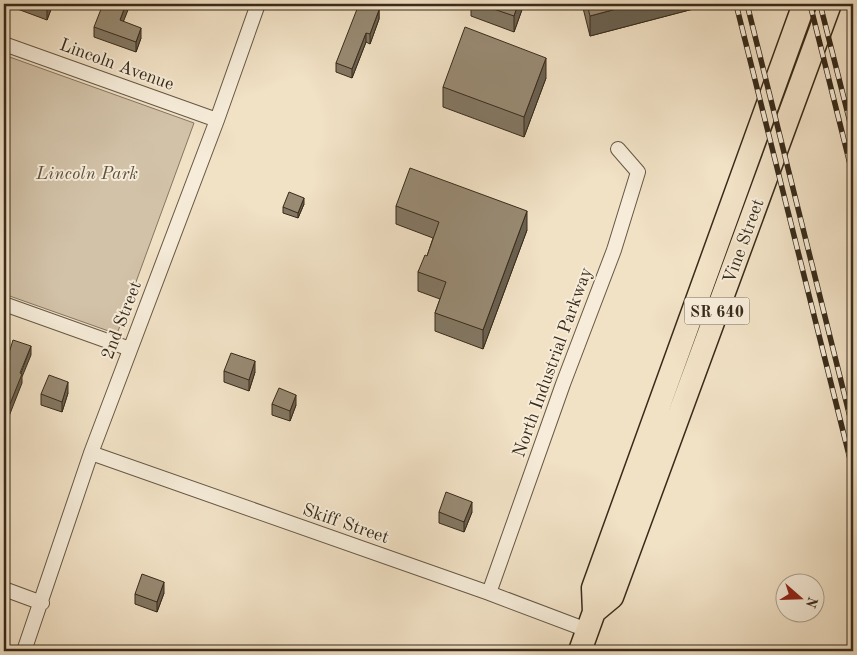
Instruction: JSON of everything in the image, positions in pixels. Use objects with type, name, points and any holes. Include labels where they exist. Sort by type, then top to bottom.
[{"type":"main road","name":"Vine Street","points":[[580,651],[591,621],[593,588],[804,4]]},
{"type":"main road","name":"Vine Street","points":[[591,621],[612,597],[830,4]]},
{"type":"street","name":"2nd Street","points":[[24,651],[92,454],[217,120],[258,4]]},
{"type":"street","name":"Lincoln Avenue","points":[[4,44],[217,120]]},
{"type":"street","name":"North Industrial Parkway","points":[[489,593],[563,384],[614,250],[638,172],[618,149]]},
{"type":"street","points":[[4,304],[130,349]]},
{"type":"street","name":"Skiff Street","points":[[92,454],[489,593],[591,621]]},
{"type":"street","points":[[4,589],[42,603]]},
{"type":"green space","name":"Lincoln Park","points":[[4,55],[194,123],[117,334],[4,294]]},
{"type":"building","points":[[31,4],[50,4],[47,10]]},
{"type":"building","points":[[103,4],[126,4],[120,20],[141,28],[136,42],[94,27]]},
{"type":"building","points":[[359,4],[377,4],[376,9],[379,10],[370,34],[366,33],[352,69],[336,63]]},
{"type":"building","points":[[479,4],[518,4],[514,16]]},
{"type":"building","points":[[587,4],[635,4],[590,16]]},
{"type":"building","points":[[465,27],[546,58],[524,117],[443,87]]},
{"type":"building","points":[[410,168],[527,211],[483,330],[435,313],[446,282],[418,272],[425,255],[427,256],[439,222],[396,206]]},
{"type":"building","points":[[289,192],[304,198],[298,213],[283,207]]},
{"type":"building","points":[[13,340],[31,346],[4,419],[4,369]]},
{"type":"building","points":[[231,353],[255,361],[249,380],[224,371]]},
{"type":"building","points":[[49,375],[68,382],[62,402],[41,394]]},
{"type":"building","points":[[279,388],[296,395],[290,411],[272,404]]},
{"type":"building","points":[[446,492],[472,502],[464,522],[439,512]]},
{"type":"building","points":[[142,574],[164,582],[157,602],[135,594]]},
{"type":"railway","points":[[736,4],[853,471]]},
{"type":"railway","points":[[747,4],[853,429]]},
{"type":"railway","points":[[810,4],[853,176]]},
{"type":"railway","points":[[820,4],[853,134]]}]
